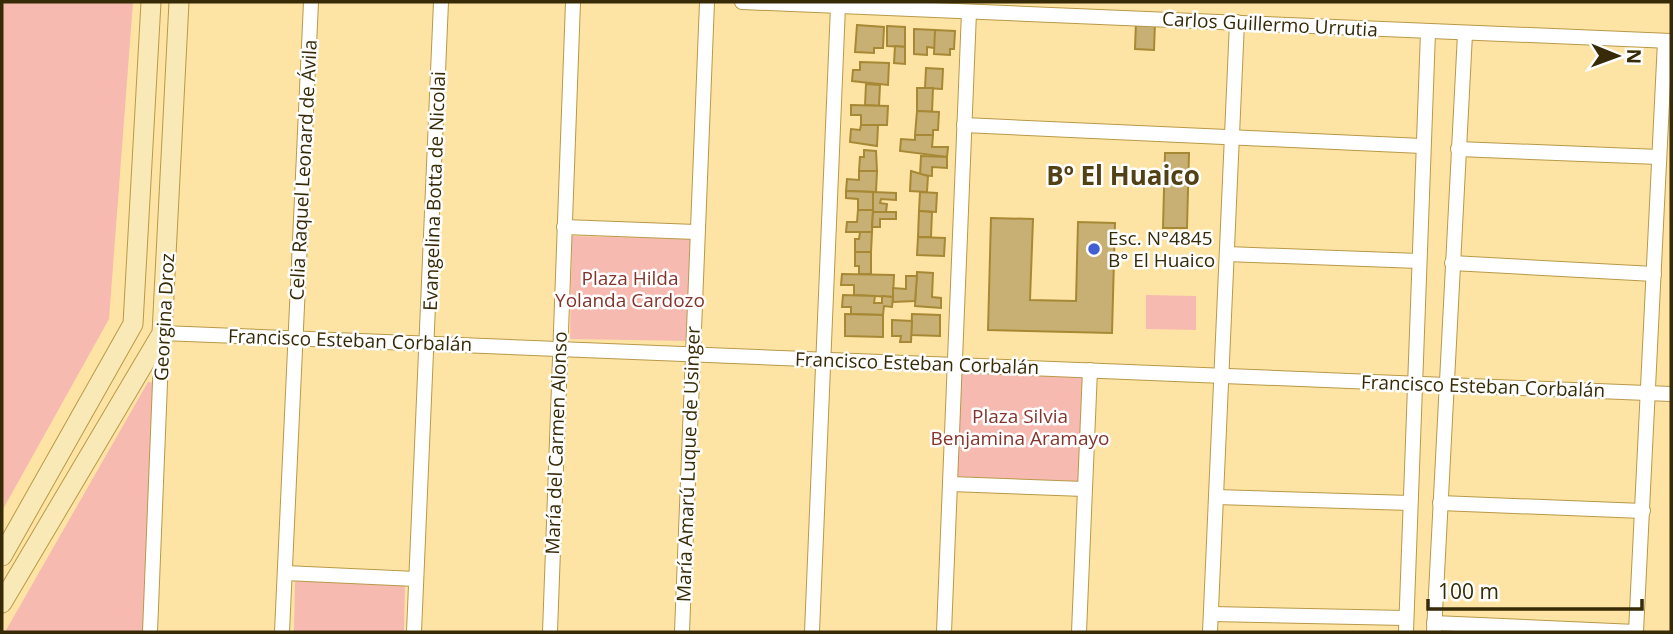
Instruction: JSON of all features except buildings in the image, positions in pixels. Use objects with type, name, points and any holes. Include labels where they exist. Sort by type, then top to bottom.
[{"type":"street","name":"Georgina Droz","points":[[2,556],[133,324],[151,2]]},
{"type":"street","name":"Georgina Droz","points":[[150,632],[179,2]]},
{"type":"street","name":"Celia Raquel Leonard de Ávila","points":[[282,632],[311,2]]},
{"type":"street","name":"Evangelina Botta de Nicolai","points":[[414,632],[441,2]]},
{"type":"street","name":"María del Carmen Alonso","points":[[550,632],[573,2]]},
{"type":"street","name":"María Amarú Luque de Usinger","points":[[682,632],[707,2]]},
{"type":"street","name":"Carlos Guillermo Urrutia","points":[[742,2],[1668,41]]},
{"type":"street","points":[[812,632],[838,6]]},
{"type":"street","points":[[944,632],[969,12]]},
{"type":"street","points":[[1210,632],[1237,22]]},
{"type":"street","points":[[1211,614],[1406,625],[1427,32]]},
{"type":"street","points":[[1465,34],[1434,628],[1636,632],[1659,157],[1668,41]]},
{"type":"street","points":[[964,125],[1422,146]]},
{"type":"street","points":[[1458,149],[1659,157]]},
{"type":"street","points":[[564,227],[696,232]]},
{"type":"street","points":[[1227,254],[1419,261]]},
{"type":"street","points":[[1452,263],[1654,274]]},
{"type":"street","name":"Francisco Esteban Corbalán","points":[[162,332],[1671,394]]},
{"type":"street","points":[[2,603],[162,332]]},
{"type":"street","points":[[1079,632],[1090,370]]},
{"type":"street","points":[[950,484],[1084,489]]},
{"type":"street","points":[[1216,497],[1410,503]]},
{"type":"street","points":[[1440,503],[1643,511]]},
{"type":"street","points":[[285,573],[416,579]]},
{"type":"green space","points":[[2,2],[133,2],[109,319],[2,511]]},
{"type":"green space","name":"Plaza Hilda Yolanda Cardozo","points":[[572,236],[690,239],[688,341],[570,339]]},
{"type":"green space","points":[[1146,295],[1196,296],[1196,330],[1146,329]]},
{"type":"green space","name":"Plaza Silvia Benjamina Aramayo","points":[[955,364],[1090,370],[1084,489],[950,484]]},
{"type":"green space","points":[[148,382],[156,383],[143,632],[5,632]]},
{"type":"green space","points":[[295,581],[405,584],[404,632],[294,632]]},
{"type":"place","name":"Esc. N°4845 B° El Huaico","points":[[1094,249]]},
{"type":"district","name":"Bº El Huaico","points":[[1123,176]]}]
